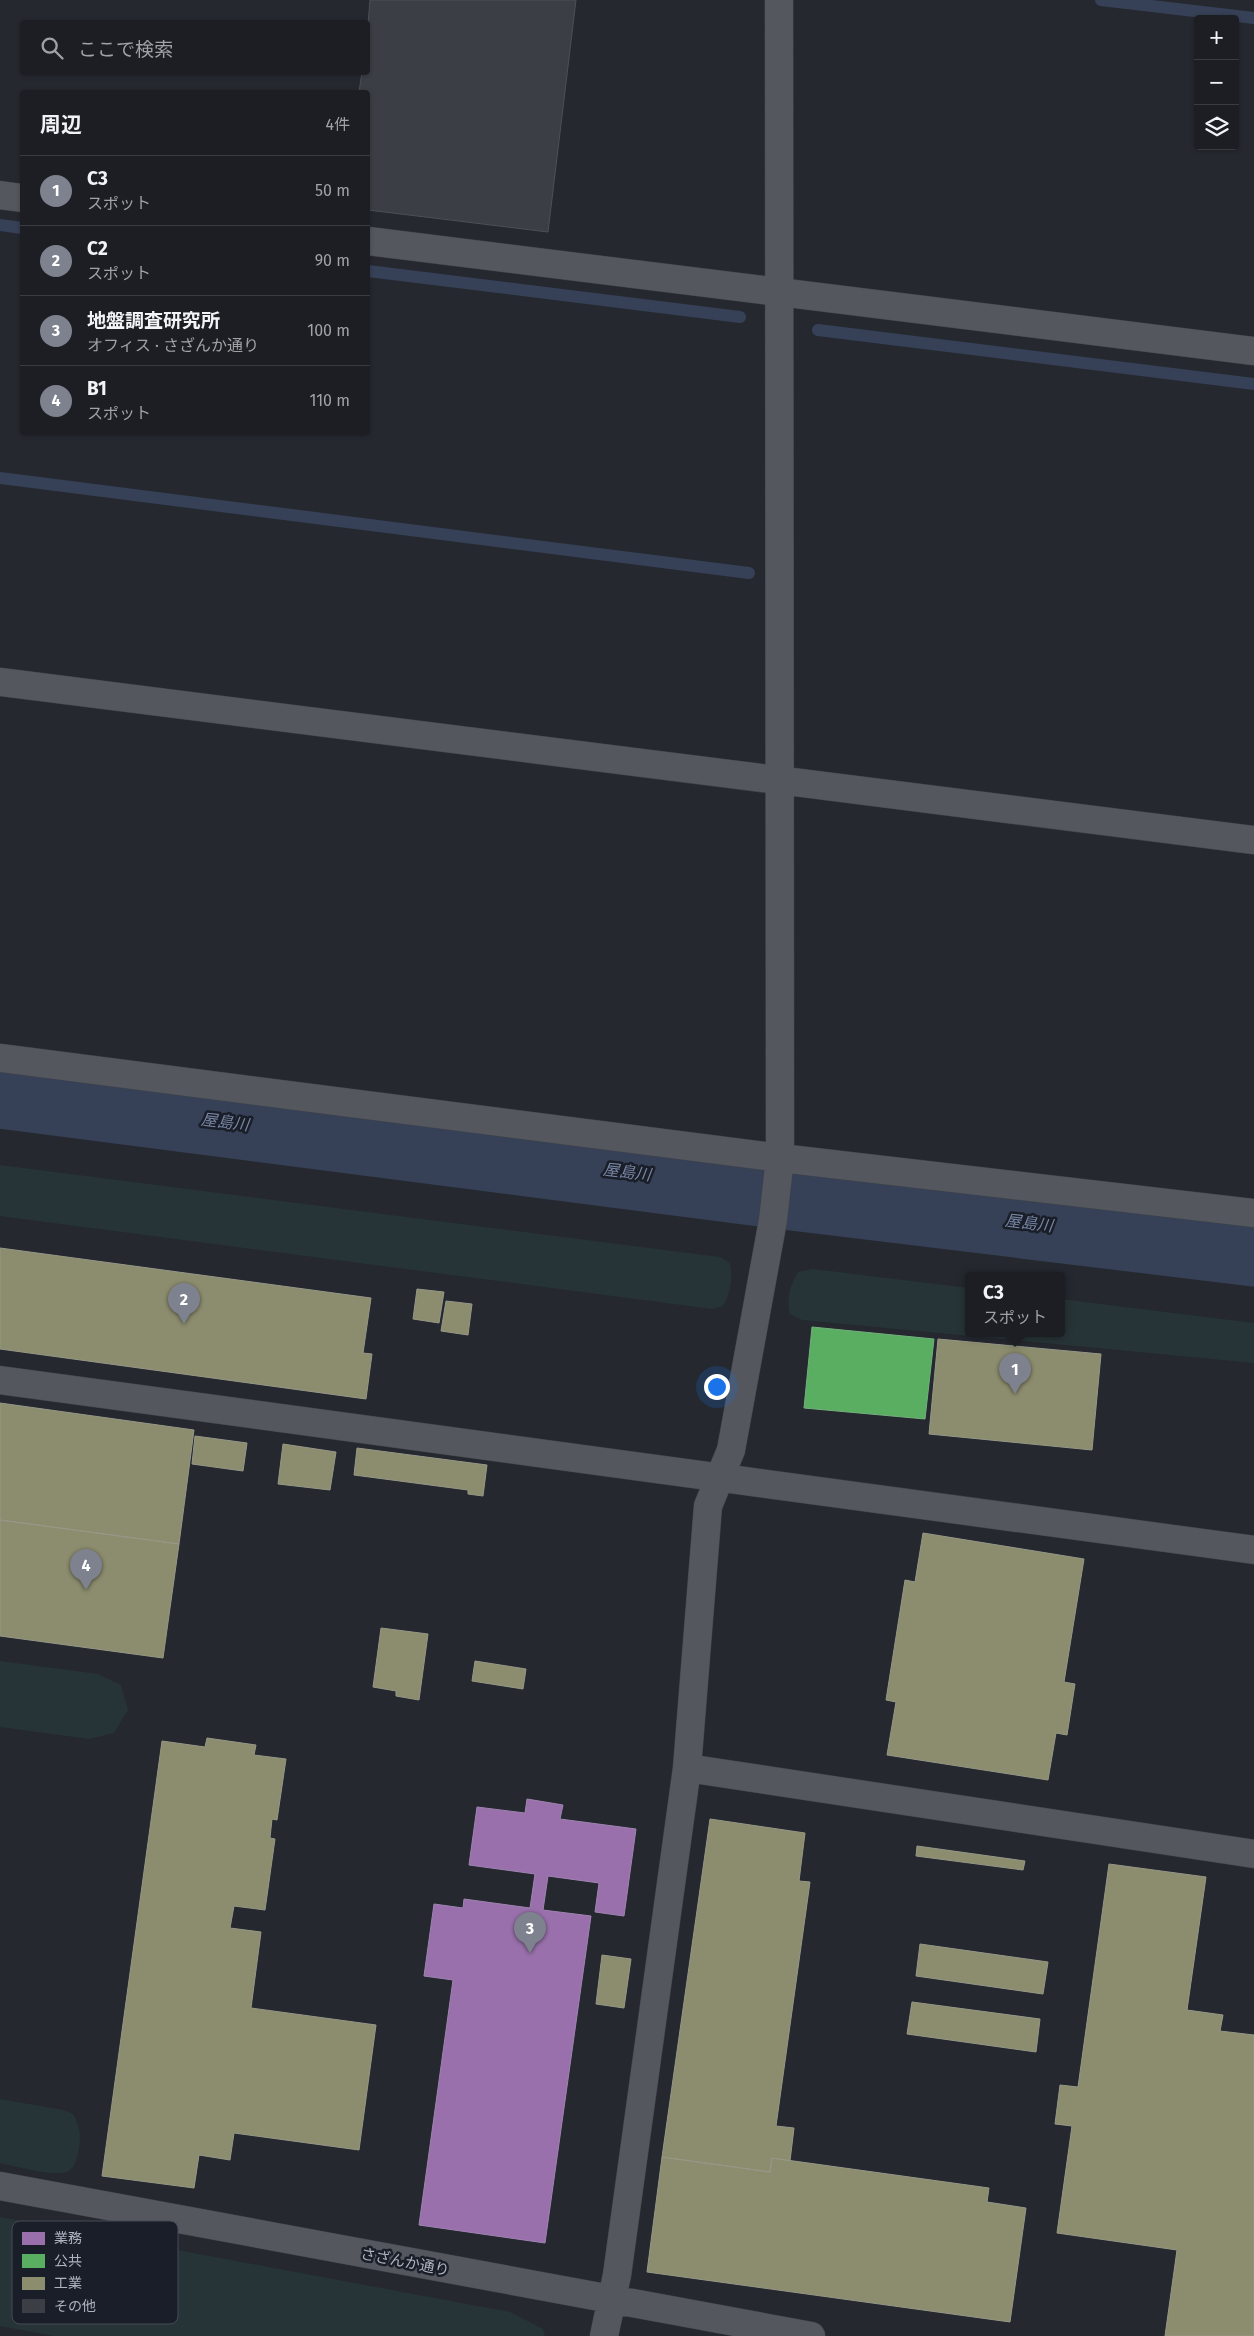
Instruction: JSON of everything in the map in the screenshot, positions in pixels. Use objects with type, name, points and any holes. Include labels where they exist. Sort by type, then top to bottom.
[{"type":"street","points":[[604,2336],[612,2301],[687,1768],[708,1506],[731,1450],[773,1220],[780,1162],[779,0]]},
{"type":"street","points":[[0,195],[20,198]]},
{"type":"street","points":[[370,241],[1254,351]]},
{"type":"street","points":[[0,682],[1254,840]]},
{"type":"street","points":[[0,1058],[780,1162],[1254,1213]]},
{"type":"street","points":[[0,1380],[1254,1550]]},
{"type":"street","points":[[687,1768],[1254,1854]]},
{"type":"street","name":"さざんか通り","points":[[0,2186],[612,2301],[811,2336]]},
{"type":"shaded area","points":[[0,1165],[720,1257],[730,1263],[731,1285],[723,1306],[712,1309],[0,1216]]},
{"type":"shaded area","points":[[813,1269],[965,1288],[965,1336],[802,1320],[790,1314],[788,1303],[789,1292],[798,1272]]},
{"type":"shaded area","points":[[1065,1299],[1254,1323],[1254,1363],[981,1337],[1065,1337]]},
{"type":"shaded area","points":[[0,1661],[98,1674],[121,1685],[128,1710],[114,1733],[89,1739],[0,1727]]},
{"type":"shaded area","points":[[0,2099],[63,2110],[73,2114],[79,2127],[80,2139],[77,2158],[72,2168],[67,2172],[53,2173],[0,2163]]},
{"type":"shaded area","points":[[0,2217],[21,2221],[12,2221],[12,2324],[178,2324],[178,2250],[510,2312],[543,2329],[545,2336],[54,2336],[0,2326]]},
{"type":"building: 業務","points":[[527,1799],[563,1805],[560,1819],[636,1829],[624,1916],[595,1912],[599,1883],[548,1876],[543,1910],[591,1916],[545,2243],[419,2225],[453,1980],[424,1976],[434,1904],[463,1908],[464,1899],[530,1908],[535,1874],[469,1865],[477,1807],[525,1813]]},
{"type":"building: 公共","points":[[812,1327],[934,1339],[925,1419],[804,1408]]},
{"type":"building: 工業","points":[[0,1248],[371,1298],[363,1353],[372,1354],[366,1399],[0,1349]]},
{"type":"building: 工業","points":[[417,1289],[444,1292],[439,1323],[413,1319]]},
{"type":"building: 工業","points":[[446,1301],[472,1304],[468,1335],[441,1331]]},
{"type":"building: 工業","points":[[938,1339],[1101,1354],[1092,1450],[929,1434]]},
{"type":"building: 工業","points":[[0,1403],[194,1430],[179,1544],[0,1520]]},
{"type":"building: 工業","points":[[195,1436],[247,1443],[243,1471],[192,1464]]},
{"type":"building: 工業","points":[[283,1444],[336,1452],[330,1490],[278,1484]]},
{"type":"building: 工業","points":[[357,1448],[487,1465],[483,1496],[468,1494],[468,1490],[354,1475]]},
{"type":"building: 工業","points":[[0,1520],[179,1544],[163,1658],[0,1636]]},
{"type":"building: 工業","points":[[923,1533],[1084,1559],[1064,1682],[1075,1684],[1067,1735],[1056,1733],[1048,1780],[887,1755],[896,1702],[886,1700],[905,1580],[915,1582]]},
{"type":"building: 工業","points":[[381,1628],[428,1634],[419,1700],[396,1696],[396,1691],[373,1687]]},
{"type":"building: 工業","points":[[475,1661],[526,1669],[523,1689],[472,1681]]},
{"type":"building: 工業","points":[[207,1738],[256,1745],[254,1755],[286,1759],[277,1820],[272,1819],[270,1838],[275,1839],[265,1910],[234,1906],[230,1928],[261,1932],[251,2008],[376,2025],[359,2150],[234,2133],[230,2160],[199,2155],[194,2188],[102,2176],[162,1741],[205,1747]]},
{"type":"building: 工業","points":[[710,1819],[805,1833],[799,1881],[810,1882],[776,2126],[794,2128],[790,2161],[772,2158],[770,2172],[662,2157]]},
{"type":"building: 工業","points":[[917,1846],[1025,1861],[1023,1870],[916,1856]]},
{"type":"building: 工業","points":[[1109,1864],[1206,1877],[1187,2010],[1223,2015],[1220,2031],[1254,2035],[1254,2336],[1165,2336],[1177,2250],[1057,2233],[1072,2126],[1055,2124],[1060,2085],[1078,2087]]},
{"type":"building: 工業","points":[[920,1944],[1048,1962],[1043,1994],[916,1976]]},
{"type":"building: 工業","points":[[602,1955],[631,1959],[624,2008],[596,2004]]},
{"type":"building: 工業","points":[[912,2002],[1040,2019],[1036,2052],[907,2034]]},
{"type":"building: 工業","points":[[662,2157],[770,2172],[772,2158],[989,2188],[987,2202],[1026,2208],[1010,2322],[647,2272]]},
{"type":"building: その他","points":[[370,0],[576,0],[548,232],[370,210],[370,90],[359,90],[362,75],[370,75],[370,20],[368,20]]},
{"type":"waterway","points":[[1101,0],[1254,18]]},
{"type":"waterway","points":[[0,225],[20,228]]},
{"type":"waterway","points":[[370,271],[740,317]]},
{"type":"waterway","points":[[818,330],[1254,384]]},
{"type":"waterway","points":[[0,478],[749,573]]},
{"type":"waterway","name":"屋島川","points":[[0,1093],[776,1193],[1254,1251]]},
{"type":"place","name":"C2","points":[[184,1324]]},
{"type":"place","name":"C3","points":[[1015,1394]]},
{"type":"place","name":"B1","points":[[86,1590]]},
{"type":"place","name":"地盤調査研究所","points":[[530,1953]]}]
